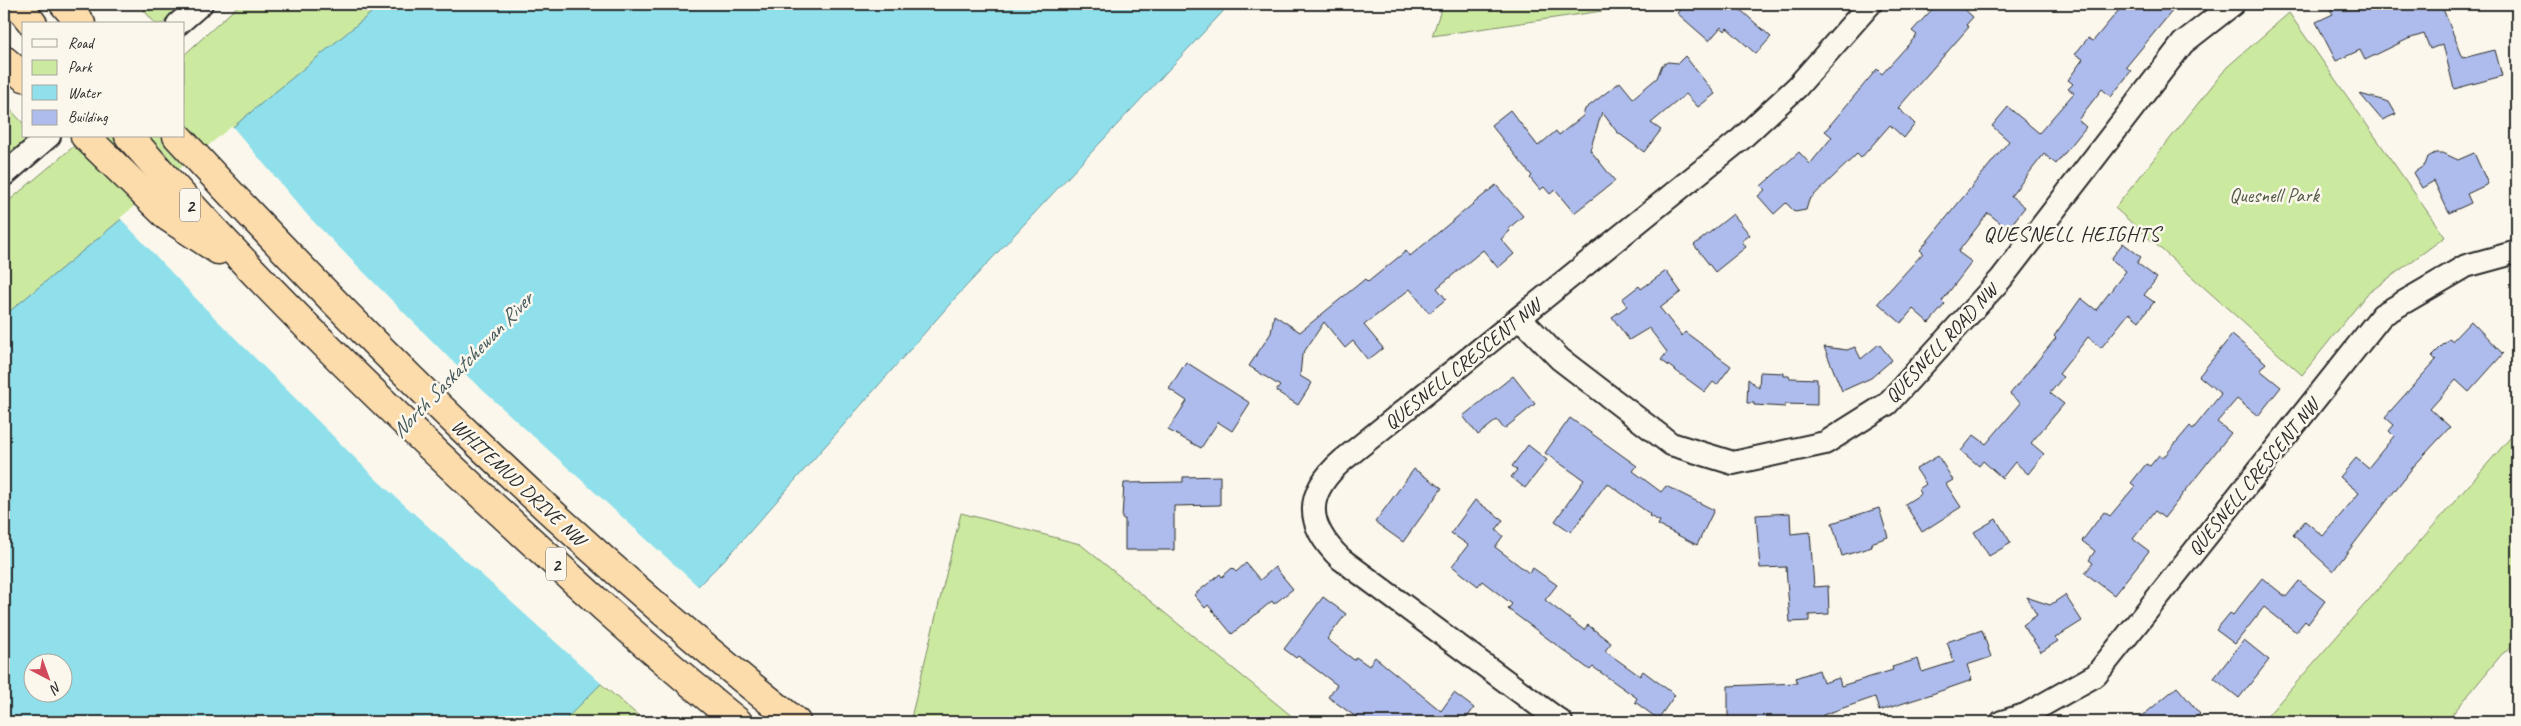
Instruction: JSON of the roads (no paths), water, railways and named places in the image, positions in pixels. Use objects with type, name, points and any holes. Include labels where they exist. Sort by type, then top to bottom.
[{"type":"highway","points":[[17,4],[31,22]]},
{"type":"highway","points":[[64,4],[79,22]]},
{"type":"highway","points":[[87,138],[168,217],[252,272]]},
{"type":"highway","name":"WHITEMUD DRIVE NW","points":[[131,138],[252,272],[410,428],[601,606],[738,722]]},
{"type":"highway","name":"WHITEMUD DRIVE NW","points":[[179,138],[271,238],[422,392],[597,555],[740,677],[796,722]]},
{"type":"street","points":[[180,22],[201,4]]},
{"type":"street","name":"QUESNELL CRESCENT NW","points":[[1561,722],[1349,566],[1333,552],[1315,525],[1313,514],[1319,489],[1333,468],[1741,139],[1797,87],[1870,4]]},
{"type":"street","name":"QUESNELL ROAD NW","points":[[1520,318],[1560,359],[1671,444],[1733,463],[1826,442],[1887,404],[2001,279],[2183,44],[2233,4]]},
{"type":"street","points":[[4,175],[47,138]]},
{"type":"street","name":"QUESNELL CRESCENT NW","points":[[2002,722],[2025,715],[2096,675],[2382,315],[2466,266],[2517,252]]},
{"type":"water","name":"North Saskatchewan River","points":[[382,4],[1230,4],[957,296],[732,552],[563,722],[4,722],[4,316]]},
{"type":"district","name":"QUESNELL HEIGHTS","points":[[2072,234]]},
{"type":"park label","name":"Quesnell Park","points":[[2274,195]]}]
